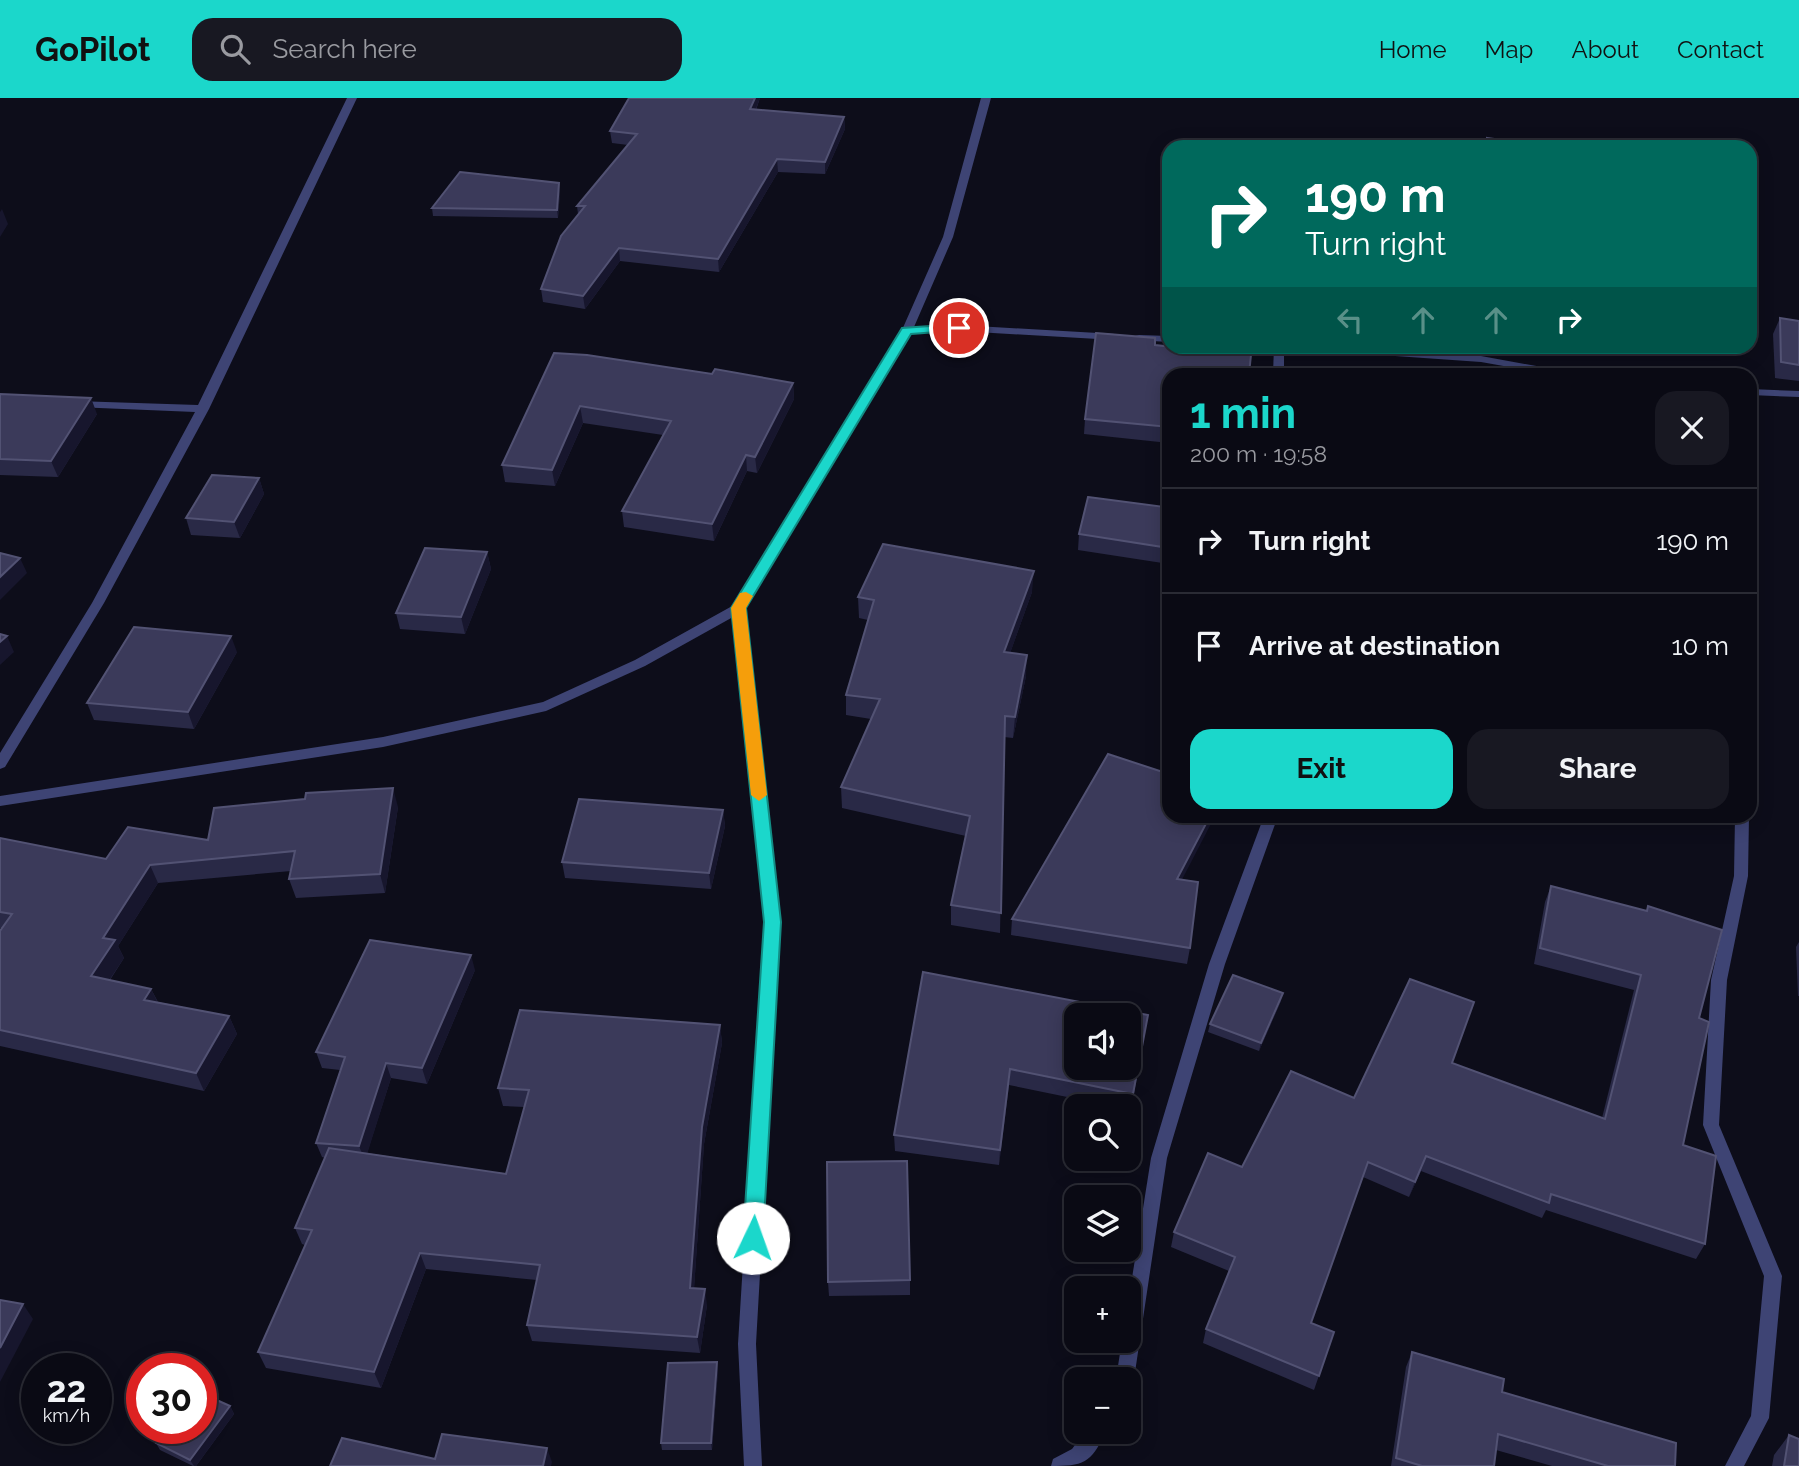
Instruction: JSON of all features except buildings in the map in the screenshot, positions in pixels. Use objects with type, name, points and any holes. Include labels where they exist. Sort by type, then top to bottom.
[{"type":"street","points":[[0,764],[37,707],[182,452],[352,98]]},
{"type":"street","points":[[0,801],[383,742],[546,706],[640,663],[739,608],[907,331],[948,237],[986,98]]},
{"type":"street","points":[[907,331],[959,328],[1162,339]]},
{"type":"street","points":[[1409,354],[1481,359],[1531,368]]},
{"type":"street","points":[[1757,392],[1799,394]]},
{"type":"street","points":[[68,404],[203,409]]},
{"type":"street","points":[[739,608],[772,922],[747,1344],[754,1466]]},
{"type":"street","points":[[1127,1367],[1159,1157],[1217,964],[1268,823]]},
{"type":"street","points":[[1734,1466],[1760,1419],[1773,1276],[1711,1125],[1719,980],[1741,876],[1742,823]]},
{"type":"street","points":[[1060,1466],[1079,1455],[1087,1444]]},
{"type":"slow traffic","points":[[746,596],[739,608],[759,795]]},
{"type":"route","points":[[753,1238],[772,922],[739,608],[907,331],[959,328]]}]
